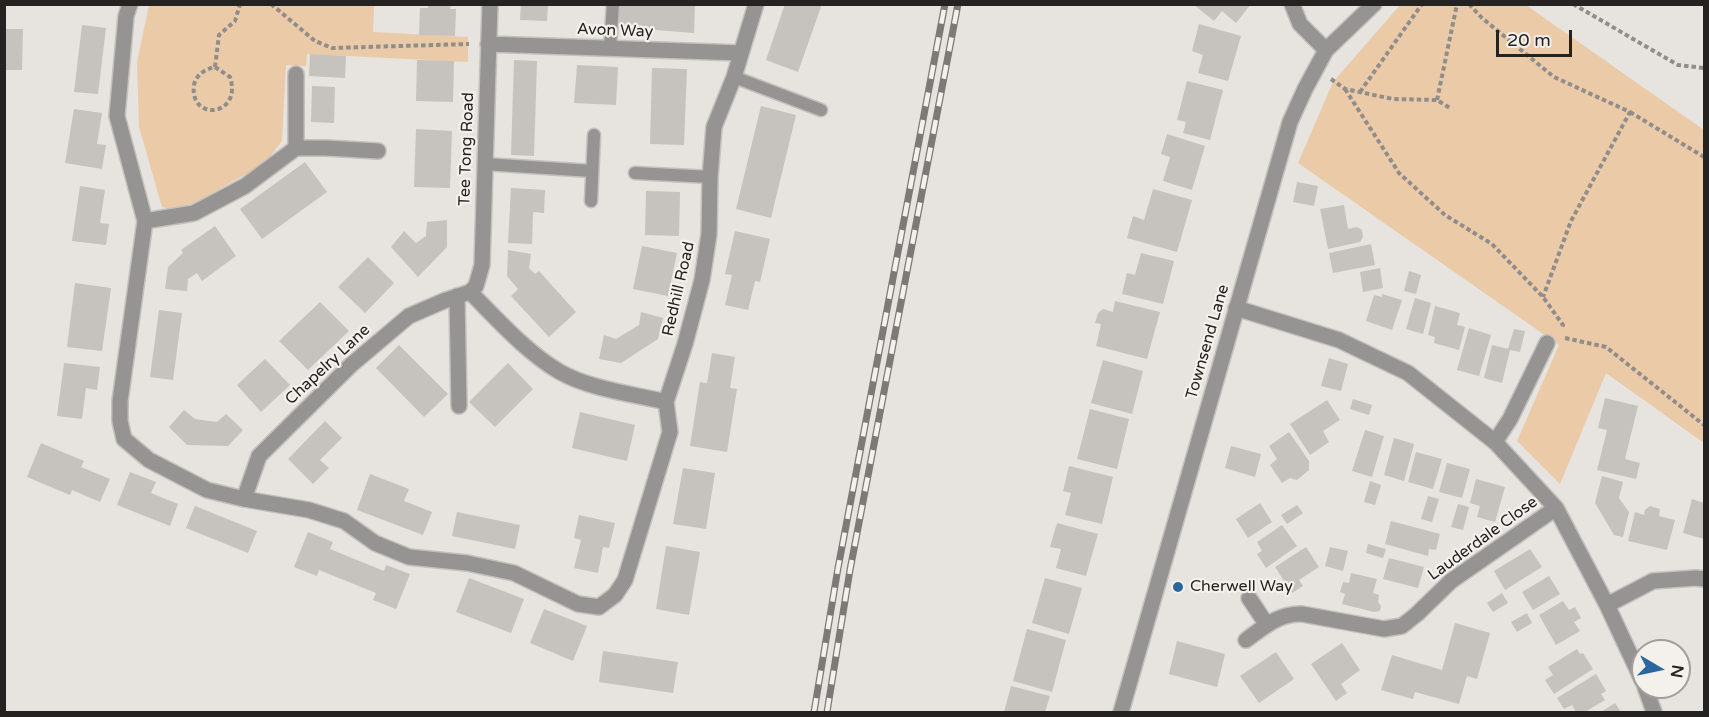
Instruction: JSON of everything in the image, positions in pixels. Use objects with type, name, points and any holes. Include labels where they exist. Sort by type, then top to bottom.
[{"type":"street","points":[[130,4],[126,16],[117,116],[145,221],[120,401],[120,421],[124,439],[149,460],[207,490],[244,499]]},
{"type":"street","name":"Tee Tong Road","points":[[464,294],[476,286],[482,265],[490,4]]},
{"type":"street","name":"Redhill Road","points":[[244,499],[309,510],[344,521],[375,543],[409,557],[467,563],[514,573],[578,604],[599,607],[615,595],[625,580],[670,432],[666,402],[685,345],[702,280],[709,234],[714,127],[734,76],[756,4]]},
{"type":"street","points":[[1292,4],[1300,24],[1326,50]]},
{"type":"street","name":"Townsend Lane","points":[[1121,712],[1290,122],[1326,50],[1374,4]]},
{"type":"street","name":"Avon Way","points":[[488,44],[741,53]]},
{"type":"street","points":[[296,74],[296,148]]},
{"type":"street","points":[[145,221],[194,213],[245,186],[296,148],[378,151]]},
{"type":"street","points":[[464,294],[543,360],[561,372],[584,382],[666,402]]},
{"type":"street","points":[[459,406],[464,294]]},
{"type":"street","name":"Chapelry Lane","points":[[244,499],[259,456],[351,364],[409,316],[464,294]]},
{"type":"street","points":[[1236,308],[1339,340],[1408,374],[1495,442],[1556,508],[1631,657]]},
{"type":"street","points":[[1495,442],[1510,419],[1547,343]]},
{"type":"street","name":"Lauderdale Close","points":[[1246,640],[1267,625],[1289,614],[1302,614],[1384,629],[1402,626],[1451,581],[1556,508]]},
{"type":"street","points":[[1607,606],[1653,581],[1704,579]]},
{"type":"street","points":[[1249,598],[1267,625]]},
{"type":"lane","points":[[610,48],[613,4]]},
{"type":"lane","points":[[734,76],[821,110]]},
{"type":"lane","points":[[591,201],[594,135]]},
{"type":"lane","points":[[484,164],[592,171]]},
{"type":"lane","points":[[635,173],[710,177]]},
{"type":"path","points":[[215,67],[219,35],[235,21],[240,4]]},
{"type":"path","points":[[271,4],[315,41],[332,48],[488,44]]},
{"type":"path","points":[[1360,92],[1422,4]]},
{"type":"path","points":[[1437,100],[1457,4]]},
{"type":"path","points":[[1469,4],[1482,18],[1554,77],[1630,112],[1704,157]]},
{"type":"path","points":[[1573,4],[1678,65],[1704,68]]},
{"type":"path","points":[[215,67],[230,77],[234,88],[232,98],[225,105],[214,110],[207,110],[198,104],[194,97],[195,81],[208,68],[215,67]]},
{"type":"path","points":[[1316,68],[1345,89],[1399,173],[1445,215],[1492,244],[1543,297],[1563,325],[1561,337],[1606,347],[1704,425]]},
{"type":"path","points":[[1345,89],[1394,99],[1437,100],[1450,108]]},
{"type":"path","points":[[1543,297],[1571,221],[1630,112]]},
{"type":"shaded area","points":[[149,5],[374,5],[373,32],[468,37],[468,62],[307,54],[306,66],[286,65],[282,141],[265,163],[195,203],[171,209],[162,207],[139,127],[137,62]]},
{"type":"shaded area","points":[[1400,5],[1526,5],[1704,130],[1704,443],[1606,373],[1560,484],[1517,441],[1559,345],[1298,163],[1333,82]]},
{"type":"building","points":[[521,4],[548,4],[547,21],[520,20]]},
{"type":"building","points":[[620,4],[695,4],[694,33],[618,27]]},
{"type":"building","points":[[785,4],[822,4],[798,72],[766,60]]},
{"type":"building","points":[[1193,4],[1251,4],[1236,23],[1222,11],[1214,21]]},
{"type":"building","points":[[428,5],[451,5],[450,9],[456,9],[455,36],[419,35],[420,8],[428,8]]},
{"type":"building","points":[[1199,24],[1241,36],[1228,81],[1198,73],[1203,55],[1192,51]]},
{"type":"building","points":[[82,25],[106,28],[98,94],[74,92]]},
{"type":"building","points":[[4,29],[23,29],[22,70],[4,70]]},
{"type":"building","points":[[310,54],[346,56],[345,78],[309,76]]},
{"type":"building","points":[[417,60],[454,61],[453,102],[416,101]]},
{"type":"building","points":[[514,60],[537,61],[534,156],[511,155]]},
{"type":"building","points":[[577,65],[618,67],[616,105],[574,103]]},
{"type":"building","points":[[652,68],[687,69],[684,145],[650,144]]},
{"type":"building","points":[[1187,81],[1223,90],[1210,140],[1183,133],[1186,122],[1177,120]]},
{"type":"building","points":[[312,86],[335,87],[334,123],[311,122]]},
{"type":"building","points":[[761,106],[796,115],[771,218],[736,209]]},
{"type":"building","points":[[74,109],[102,113],[97,144],[106,145],[102,169],[65,163]]},
{"type":"building","points":[[416,129],[452,131],[450,188],[414,187]]},
{"type":"building","points":[[1167,134],[1205,146],[1192,190],[1163,181],[1170,157],[1161,154]]},
{"type":"building","points":[[305,162],[327,192],[262,239],[240,209]]},
{"type":"building","points":[[1297,182],[1318,186],[1314,206],[1293,202]]},
{"type":"building","points":[[80,186],[105,190],[100,223],[109,224],[106,245],[72,241]]},
{"type":"building","points":[[511,188],[545,190],[544,213],[533,212],[532,244],[508,243]]},
{"type":"building","points":[[1153,189],[1192,200],[1177,252],[1127,238],[1133,216],[1144,220]]},
{"type":"building","points":[[646,191],[680,192],[679,236],[645,235]]},
{"type":"building","points":[[1344,205],[1348,229],[1357,227],[1362,230],[1363,237],[1360,242],[1328,249],[1320,209]]},
{"type":"building","points":[[447,220],[447,247],[418,277],[391,247],[404,231],[416,243],[426,236],[427,222]]},
{"type":"building","points":[[215,226],[236,256],[202,281],[197,273],[188,279],[187,291],[165,289],[168,267],[183,253],[181,250]]},
{"type":"building","points":[[735,231],[770,239],[760,282],[755,281],[748,310],[725,305],[732,275],[725,274]]},
{"type":"building","points":[[1371,244],[1375,265],[1333,273],[1329,253]]},
{"type":"building","points":[[642,246],[677,253],[668,296],[633,289]]},
{"type":"building","points":[[508,250],[531,254],[529,268],[535,274],[539,271],[576,312],[549,337],[511,296],[518,289],[507,276]]},
{"type":"building","points":[[1141,253],[1174,261],[1163,304],[1122,294],[1127,273],[1135,275]]},
{"type":"building","points":[[368,257],[394,283],[365,313],[338,287]]},
{"type":"building","points":[[1380,268],[1383,288],[1363,292],[1360,272]]},
{"type":"building","points":[[1409,271],[1421,275],[1416,294],[1404,291]]},
{"type":"building","points":[[75,283],[111,288],[102,351],[67,347]]},
{"type":"building","points":[[1382,294],[1402,300],[1392,330],[1366,321],[1374,295],[1382,297]]},
{"type":"building","points":[[1415,298],[1431,303],[1423,334],[1406,329]]},
{"type":"building","points":[[1115,301],[1160,312],[1147,359],[1096,346],[1101,324],[1095,323],[1098,313],[1103,309],[1113,312]]},
{"type":"building","points":[[320,302],[349,331],[308,370],[279,341]]},
{"type":"building","points":[[1435,306],[1460,313],[1457,325],[1465,327],[1459,350],[1434,343],[1435,337],[1428,335]]},
{"type":"building","points":[[159,310],[182,313],[173,380],[150,377]]},
{"type":"building","points":[[641,312],[663,318],[658,339],[621,363],[599,359],[604,335],[616,339],[639,325]]},
{"type":"building","points":[[1469,328],[1491,335],[1479,376],[1457,370]]},
{"type":"building","points":[[1514,329],[1525,331],[1520,352],[1510,350],[1502,383],[1484,378],[1492,345],[1508,349]]},
{"type":"building","points":[[399,345],[448,394],[424,417],[376,368]]},
{"type":"building","points":[[712,353],[735,357],[730,388],[737,389],[727,452],[690,446],[700,382],[707,383]]},
{"type":"building","points":[[1329,358],[1348,364],[1341,391],[1321,386]]},
{"type":"building","points":[[265,359],[290,385],[261,412],[237,385]]},
{"type":"building","points":[[1103,360],[1143,371],[1132,414],[1091,403]]},
{"type":"building","points":[[64,363],[100,367],[97,390],[86,388],[82,419],[57,416]]},
{"type":"building","points":[[508,363],[533,389],[495,427],[469,402]]},
{"type":"building","points":[[1605,398],[1638,406],[1625,459],[1640,463],[1636,479],[1597,470],[1607,430],[1598,428]]},
{"type":"building","points":[[1353,399],[1372,405],[1369,415],[1350,409]]},
{"type":"building","points":[[1327,400],[1340,420],[1323,431],[1329,442],[1310,455],[1290,424]]},
{"type":"building","points":[[1090,409],[1129,419],[1117,469],[1077,459]]},
{"type":"building","points":[[184,410],[195,419],[217,422],[226,414],[243,430],[228,446],[187,445],[169,427]]},
{"type":"building","points":[[580,412],[635,425],[627,461],[572,448]]},
{"type":"building","points":[[325,421],[342,438],[320,460],[329,468],[313,484],[288,459]]},
{"type":"building","points":[[1365,430],[1384,436],[1372,477],[1352,471]]},
{"type":"building","points":[[1289,432],[1309,461],[1309,470],[1297,480],[1290,478],[1282,483],[1270,465],[1277,459],[1269,446]]},
{"type":"building","points":[[1394,438],[1414,444],[1404,481],[1384,475]]},
{"type":"building","points":[[41,443],[84,461],[81,467],[110,479],[100,502],[72,490],[70,495],[27,477]]},
{"type":"building","points":[[1231,446],[1261,454],[1255,477],[1225,468]]},
{"type":"building","points":[[1416,452],[1442,459],[1433,489],[1408,482]]},
{"type":"building","points":[[1447,463],[1470,469],[1462,498],[1439,492]]},
{"type":"building","points":[[1069,466],[1113,477],[1102,524],[1065,515],[1071,493],[1063,491]]},
{"type":"building","points":[[683,468],[715,473],[706,529],[673,524]]},
{"type":"building","points":[[130,472],[156,482],[151,493],[178,504],[170,526],[117,505]]},
{"type":"building","points":[[370,474],[409,489],[404,501],[432,512],[423,535],[357,510]]},
{"type":"building","points":[[1602,476],[1623,482],[1619,498],[1629,512],[1623,537],[1614,535],[1595,503]]},
{"type":"building","points":[[1476,479],[1505,487],[1495,522],[1477,517],[1480,506],[1470,503]]},
{"type":"building","points":[[1370,481],[1381,485],[1375,505],[1364,502]]},
{"type":"building","points":[[1428,496],[1439,499],[1432,522],[1421,519]]},
{"type":"building","points":[[1692,499],[1704,503],[1704,539],[1683,533]]},
{"type":"building","points":[[1260,503],[1272,522],[1248,538],[1236,519]]},
{"type":"building","points":[[1458,504],[1469,507],[1463,530],[1451,527]]},
{"type":"building","points":[[1297,505],[1303,513],[1287,524],[1281,515]]},
{"type":"building","points":[[195,506],[257,531],[248,553],[186,528]]},
{"type":"building","points":[[1650,506],[1660,509],[1659,516],[1675,520],[1667,550],[1628,541],[1635,512],[1644,515],[1645,510]]},
{"type":"building","points":[[457,512],[520,525],[515,549],[452,536]]},
{"type":"building","points":[[579,515],[615,523],[609,548],[603,547],[598,573],[574,568],[581,540],[574,538]]},
{"type":"building","points":[[1391,521],[1440,534],[1436,550],[1429,549],[1428,556],[1385,544]]},
{"type":"building","points":[[1057,523],[1098,534],[1086,576],[1056,568],[1061,549],[1050,547]]},
{"type":"building","points":[[1282,525],[1297,546],[1266,568],[1257,554],[1262,551],[1257,542]]},
{"type":"building","points":[[308,532],[333,542],[330,549],[384,571],[386,565],[410,574],[396,609],[373,600],[376,593],[319,570],[317,576],[294,567]]},
{"type":"building","points":[[1368,544],[1386,549],[1383,558],[1366,553]]},
{"type":"building","points":[[666,546],[700,552],[689,615],[656,609]]},
{"type":"building","points":[[1306,547],[1319,567],[1299,580],[1303,586],[1292,593],[1275,567]]},
{"type":"building","points":[[1330,547],[1348,551],[1343,571],[1325,566]]},
{"type":"building","points":[[1530,549],[1542,567],[1505,590],[1494,571]]},
{"type":"building","points":[[1389,558],[1424,567],[1418,588],[1383,579]]},
{"type":"building","points":[[1351,573],[1377,579],[1373,593],[1379,595],[1380,611],[1374,612],[1342,604],[1345,594],[1340,592],[1343,582],[1349,583]]},
{"type":"building","points":[[1549,576],[1560,594],[1533,610],[1522,592]]},
{"type":"building","points":[[469,578],[524,599],[511,633],[456,612]]},
{"type":"building","points":[[1045,578],[1082,588],[1069,634],[1032,623]]},
{"type":"building","points":[[1502,593],[1508,603],[1493,612],[1487,603]]},
{"type":"building","points":[[1563,601],[1569,610],[1575,607],[1581,618],[1574,622],[1580,631],[1556,645],[1539,615]]},
{"type":"building","points":[[544,609],[587,626],[573,661],[530,643]]},
{"type":"building","points":[[1527,613],[1532,623],[1517,632],[1511,622]]},
{"type":"building","points":[[1455,623],[1490,633],[1477,679],[1467,676],[1459,704],[1415,692],[1413,699],[1381,690],[1392,655],[1442,670]]},
{"type":"building","points":[[1027,629],[1066,640],[1052,692],[1013,681]]},
{"type":"building","points":[[1177,641],[1225,654],[1217,687],[1169,674]]},
{"type":"building","points":[[1342,643],[1360,670],[1341,684],[1347,693],[1336,701],[1311,664]]},
{"type":"building","points":[[1577,649],[1580,654],[1583,653],[1593,669],[1554,694],[1545,680],[1553,675],[1548,667]]},
{"type":"building","points":[[603,651],[678,662],[673,693],[599,682]]},
{"type":"building","points":[[1276,652],[1294,679],[1259,703],[1240,676]]},
{"type":"building","points":[[1596,674],[1606,691],[1601,694],[1605,700],[1585,712],[1576,712],[1572,705],[1564,709],[1557,698]]},
{"type":"building","points":[[1011,686],[1050,696],[1045,712],[1004,712]]},
{"type":"building","points":[[1615,703],[1621,712],[1601,712]]},
{"type":"railway","points":[[814,712],[838,568],[945,4]]},
{"type":"railway","points":[[827,712],[850,570],[958,4]]},
{"type":"place","name":"Cherwell Way","points":[[1178,587]]}]
